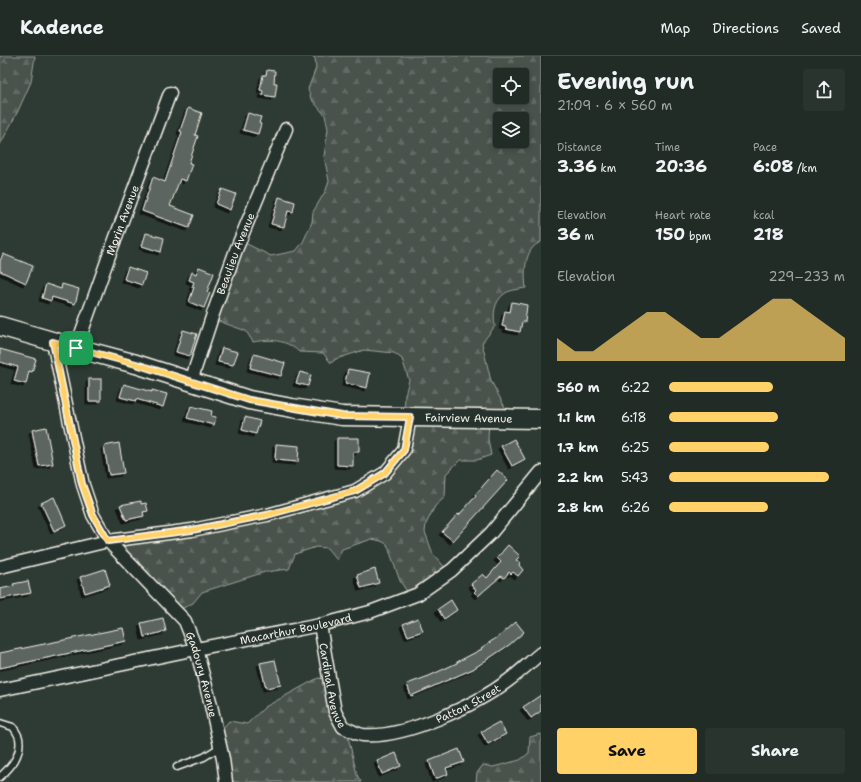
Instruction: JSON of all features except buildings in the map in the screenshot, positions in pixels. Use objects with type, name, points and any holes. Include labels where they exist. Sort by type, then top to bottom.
[{"type":"main road","name":"Fairview Avenue","points":[[0,326],[136,364],[249,400],[292,408],[342,416],[541,419]]},
{"type":"street","name":"Morin Avenue","points":[[76,348],[112,246],[170,93]]},
{"type":"street","name":"Beaulieu Avenue","points":[[191,381],[236,250],[286,129]]},
{"type":"street","name":"Gadoury Avenue","points":[[53,342],[82,484],[93,515],[108,541],[185,621],[196,649],[210,701],[226,782]]},
{"type":"street","points":[[0,567],[108,541],[192,530],[267,515],[355,491],[385,473],[404,450],[410,417]]},
{"type":"street","name":"Macarthur Boulevard","points":[[0,690],[320,625],[370,612],[418,594],[452,570],[491,533],[541,472]]},
{"type":"street","name":"Cardinal Avenue","points":[[320,625],[335,712],[343,727],[362,735],[384,734]]},
{"type":"street","name":"Patton Street","points":[[384,734],[424,724],[467,705],[508,681],[541,653]]},
{"type":"lane","points":[[0,723],[13,727],[19,738],[18,753],[13,764],[0,777]]},
{"type":"lane","points":[[177,767],[204,757],[220,747]]},
{"type":"green space","points":[[0,56],[35,56],[31,82],[0,145]]},
{"type":"green space","points":[[312,56],[541,56],[541,242],[535,245],[528,255],[525,268],[526,288],[509,292],[501,297],[495,308],[495,326],[482,343],[491,381],[509,415],[489,421],[488,439],[491,455],[477,460],[460,460],[446,474],[445,497],[435,506],[426,524],[425,532],[433,554],[449,572],[410,596],[400,581],[387,544],[372,539],[342,549],[337,560],[327,548],[316,547],[295,554],[289,569],[265,572],[202,592],[193,603],[177,611],[116,541],[348,494],[403,452],[405,395],[409,380],[402,359],[394,353],[364,350],[336,359],[331,363],[323,353],[299,352],[283,342],[266,340],[253,342],[246,331],[213,319],[243,242],[271,256],[296,251],[303,242],[312,222],[313,212],[326,190],[329,181],[324,156],[328,129],[325,115],[311,99],[308,89],[316,68],[315,58]]},
{"type":"green space","points":[[318,678],[330,680],[346,728],[357,775],[361,782],[227,782],[217,735],[229,721],[247,724],[265,707]]},
{"type":"green space","points":[[541,734],[541,782],[476,782],[477,773],[483,765],[493,767],[520,760],[529,753],[530,737]]},
{"type":"route","points":[[53,342],[76,348],[136,364],[249,400],[342,416],[410,417],[404,450],[385,473],[355,491],[267,515],[192,530],[108,541],[93,515],[82,484],[53,342]]}]
